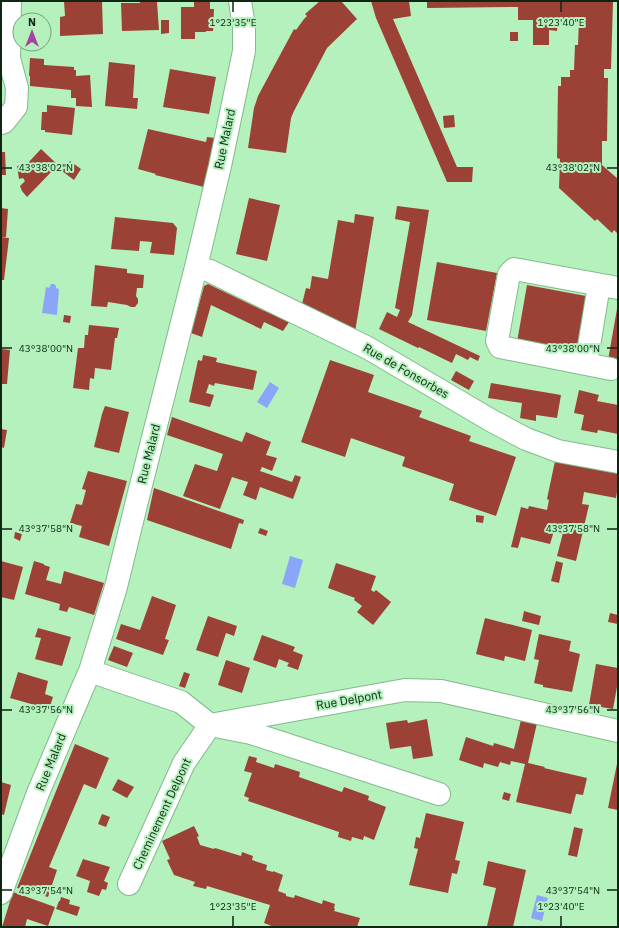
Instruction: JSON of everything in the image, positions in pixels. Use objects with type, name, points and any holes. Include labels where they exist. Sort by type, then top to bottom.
[{"type":"street","points":[[1,123],[4,122],[16,107],[17,88],[9,58],[10,1]]},
{"type":"street","name":"Rue Malard","points":[[1,893],[38,793],[90,671],[116,587],[220,166],[244,51],[244,27],[240,1]]},
{"type":"street","name":"Rue de Fonsorbes","points":[[196,267],[210,271],[368,348],[492,421],[526,439],[558,451],[618,462]]},
{"type":"street","points":[[586,364],[609,286],[514,270],[510,274],[497,341],[500,346],[586,364],[612,369]]},
{"type":"street","points":[[90,671],[181,702],[210,725],[251,733],[439,794]]},
{"type":"street","name":"Rue Delpont","points":[[210,725],[405,690],[441,691],[618,731]]},
{"type":"street","name":"Cheminement Delpont","points":[[129,884],[184,763],[210,725]]},
{"type":"water","points":[[51,284],[54,284],[56,288],[59,289],[57,315],[42,313],[46,287],[49,288]]},
{"type":"water","points":[[270,382],[279,388],[267,408],[257,402]]},
{"type":"water","points":[[290,556],[303,560],[295,588],[282,584]]},
{"type":"water","points":[[537,895],[548,898],[542,921],[531,918]]},
{"type":"building","points":[[64,1],[102,1],[103,34],[60,36],[60,17],[65,16]]},
{"type":"building","points":[[140,1],[157,2],[159,30],[122,31],[121,3],[140,3]]},
{"type":"building","points":[[194,1],[210,1],[210,9],[214,9],[213,31],[195,32],[195,39],[181,39],[181,7],[194,7]]},
{"type":"building","points":[[320,1],[341,1],[357,19],[327,48],[291,118],[286,153],[248,148],[254,108],[258,96],[294,29],[296,30],[307,16],[305,14]]},
{"type":"building","points":[[371,1],[409,1],[411,16],[393,19],[457,167],[473,167],[472,182],[447,182],[376,18]]},
{"type":"building","points":[[427,1],[613,1],[611,69],[604,69],[604,78],[608,78],[607,141],[602,141],[602,165],[618,179],[618,234],[614,230],[612,233],[597,219],[595,221],[559,188],[560,159],[557,158],[558,86],[561,86],[561,77],[570,77],[570,70],[574,70],[575,45],[578,45],[579,20],[558,19],[557,31],[549,30],[549,45],[533,45],[533,20],[518,20],[518,7],[427,8]]},
{"type":"building","points":[[161,20],[169,20],[169,33],[161,34]]},
{"type":"building","points":[[510,32],[518,32],[518,41],[510,41]]},
{"type":"building","points":[[30,58],[44,59],[44,65],[74,67],[74,70],[76,70],[76,76],[90,75],[92,107],[76,106],[76,98],[71,98],[71,90],[30,86]]},
{"type":"building","points":[[109,62],[135,65],[133,98],[138,98],[137,109],[105,106]]},
{"type":"building","points":[[170,69],[216,77],[209,114],[163,107]]},
{"type":"building","points":[[47,105],[75,108],[72,135],[45,132],[45,130],[41,130],[42,112],[47,112]]},
{"type":"building","points":[[454,115],[455,127],[444,128],[443,116]]},
{"type":"building","points":[[148,129],[206,142],[207,137],[215,138],[204,187],[155,175],[156,174],[138,169]]},
{"type":"building","points":[[41,149],[58,165],[27,197],[20,186],[25,181],[23,178],[19,179],[17,166],[27,164]]},
{"type":"building","points":[[1,152],[5,152],[6,175],[1,175]]},
{"type":"building","points":[[70,161],[81,169],[74,180],[62,171]]},
{"type":"building","points":[[249,198],[280,205],[267,261],[236,254]]},
{"type":"building","points":[[397,206],[429,210],[412,315],[408,322],[480,356],[478,361],[470,357],[468,360],[456,354],[452,363],[379,329],[387,312],[397,317],[400,310],[395,308],[410,222],[395,219]]},
{"type":"building","points":[[1,208],[8,209],[6,237],[1,237]]},
{"type":"building","points":[[355,214],[374,217],[355,332],[301,308],[306,288],[310,289],[312,276],[328,279],[338,220],[354,223]]},
{"type":"building","points":[[115,217],[173,223],[177,228],[174,255],[150,253],[152,242],[140,241],[139,251],[111,249]]},
{"type":"building","points":[[1,237],[9,238],[4,280],[1,280]]},
{"type":"building","points":[[437,262],[497,273],[486,331],[427,320]]},
{"type":"building","points":[[95,265],[127,269],[127,273],[144,275],[143,288],[137,288],[136,296],[138,303],[135,307],[108,302],[107,307],[91,306]]},
{"type":"building","points":[[208,284],[289,322],[283,331],[264,322],[261,329],[211,305],[202,337],[191,333],[204,286]]},
{"type":"building","points":[[527,285],[586,296],[576,353],[517,342]]},
{"type":"building","points":[[618,309],[618,361],[608,360]]},
{"type":"building","points":[[64,315],[71,316],[70,323],[63,322]]},
{"type":"building","points":[[89,325],[119,328],[117,338],[115,338],[111,370],[95,368],[94,379],[90,378],[89,390],[73,388],[78,348],[84,348],[85,335],[88,335]]},
{"type":"building","points":[[1,349],[10,350],[7,384],[1,384]]},
{"type":"building","points":[[203,355],[217,358],[216,362],[257,371],[253,390],[215,383],[214,386],[209,384],[206,393],[214,395],[210,407],[189,402],[198,360],[202,361]]},
{"type":"building","points":[[330,360],[374,375],[368,392],[422,411],[419,417],[471,436],[469,441],[516,457],[496,516],[449,500],[454,484],[402,466],[405,457],[351,438],[345,457],[301,442]]},
{"type":"building","points":[[456,371],[474,381],[469,390],[451,380]]},
{"type":"building","points":[[491,383],[561,395],[557,418],[536,415],[536,421],[520,418],[522,403],[488,398]]},
{"type":"building","points":[[579,390],[599,395],[597,401],[618,405],[618,434],[598,430],[597,433],[581,430],[584,415],[574,413]]},
{"type":"building","points":[[105,406],[129,412],[119,453],[94,447]]},
{"type":"building","points":[[172,417],[242,442],[246,432],[271,442],[266,455],[277,458],[272,471],[262,467],[260,471],[292,482],[295,475],[301,477],[293,499],[260,487],[256,500],[243,495],[248,482],[232,477],[220,509],[183,496],[195,464],[217,471],[223,454],[167,435]]},
{"type":"building","points":[[1,429],[7,430],[4,448],[1,447]]},
{"type":"building","points":[[555,461],[618,470],[618,493],[617,492],[616,498],[584,492],[582,504],[589,505],[576,561],[557,556],[563,533],[554,531],[550,544],[521,537],[518,548],[511,547],[521,507],[528,509],[529,506],[547,510],[549,500],[547,499]]},
{"type":"building","points":[[88,471],[127,481],[109,546],[79,537],[82,526],[70,523],[76,504],[82,505],[86,490],[82,489]]},
{"type":"building","points":[[154,488],[244,520],[243,524],[239,523],[231,549],[147,520]]},
{"type":"building","points":[[476,515],[484,516],[483,523],[476,522]]},
{"type":"building","points":[[260,528],[268,531],[266,536],[258,533]]},
{"type":"building","points":[[15,532],[22,534],[20,541],[14,538]]},
{"type":"building","points":[[1,561],[23,567],[14,600],[1,597]]},
{"type":"building","points":[[34,561],[50,567],[46,580],[61,584],[64,571],[104,583],[94,615],[69,607],[67,612],[59,610],[60,604],[25,594]]},
{"type":"building","points":[[556,561],[563,563],[559,583],[551,581]]},
{"type":"building","points":[[336,563],[376,576],[371,590],[374,592],[376,590],[391,602],[373,625],[357,612],[362,606],[354,600],[355,598],[328,588]]},
{"type":"building","points":[[152,596],[176,605],[165,639],[169,640],[163,655],[116,639],[121,624],[140,630]]},
{"type":"building","points":[[524,611],[541,616],[539,625],[522,621]]},
{"type":"building","points":[[610,613],[618,615],[618,624],[608,622]]},
{"type":"building","points":[[208,616],[237,626],[234,636],[226,633],[218,657],[196,650]]},
{"type":"building","points":[[485,618],[532,630],[525,661],[505,656],[504,661],[476,654]]},
{"type":"building","points":[[38,628],[71,637],[62,666],[35,659],[41,638],[35,637]]},
{"type":"building","points":[[539,634],[571,641],[569,651],[580,654],[572,692],[543,687],[543,685],[534,683],[539,660],[534,659]]},
{"type":"building","points":[[262,635],[295,647],[293,651],[303,655],[298,670],[287,666],[289,663],[279,659],[276,668],[253,660]]},
{"type":"building","points":[[114,646],[133,653],[127,667],[108,660]]},
{"type":"building","points":[[226,660],[250,668],[242,693],[218,685]]},
{"type":"building","points":[[596,664],[618,668],[618,681],[613,709],[589,705]]},
{"type":"building","points":[[18,672],[48,681],[45,694],[53,697],[49,709],[10,698]]},
{"type":"building","points":[[184,672],[190,674],[185,688],[179,686]]},
{"type":"building","points":[[427,719],[433,756],[413,759],[411,746],[390,749],[386,723],[407,720],[408,723]]},
{"type":"building","points":[[521,720],[537,723],[528,763],[587,778],[583,795],[576,794],[571,814],[516,802],[525,764],[511,761],[510,765],[500,762],[498,767],[484,763],[483,768],[459,760],[466,737],[493,746],[494,743],[514,749]]},
{"type":"building","points":[[75,744],[109,758],[96,789],[84,784],[49,867],[57,870],[48,897],[17,888]]},
{"type":"building","points":[[249,756],[257,758],[256,762],[274,768],[275,764],[300,772],[299,777],[342,792],[344,787],[369,796],[368,800],[386,807],[374,840],[364,836],[363,840],[352,837],[351,841],[338,837],[339,832],[248,801],[249,798],[244,796],[252,773],[244,771]]},
{"type":"building","points":[[618,764],[618,810],[608,808]]},
{"type":"building","points":[[118,779],[134,787],[127,798],[112,790]]},
{"type":"building","points":[[1,782],[11,785],[4,815],[1,814]]},
{"type":"building","points":[[504,792],[511,794],[509,801],[502,799]]},
{"type":"building","points":[[426,813],[464,822],[455,860],[460,861],[457,874],[452,873],[448,893],[409,885],[418,849],[414,848],[416,837],[420,838]]},
{"type":"building","points":[[102,814],[110,817],[106,827],[98,824]]},
{"type":"building","points":[[194,826],[199,836],[197,837],[200,845],[241,856],[242,852],[253,856],[252,860],[267,865],[266,870],[283,875],[278,891],[286,894],[286,896],[294,898],[295,895],[322,904],[323,900],[335,904],[334,911],[360,918],[357,927],[274,927],[264,923],[270,905],[207,886],[206,889],[193,886],[195,882],[174,875],[167,860],[170,859],[162,841]]},
{"type":"building","points":[[574,827],[583,829],[577,857],[568,855]]},
{"type":"building","points":[[83,859],[110,867],[104,881],[108,883],[106,890],[102,889],[99,896],[87,892],[90,881],[76,876]]},
{"type":"building","points":[[488,861],[526,870],[513,927],[487,926],[496,888],[483,885]]},
{"type":"building","points":[[13,892],[55,907],[48,926],[27,919],[25,927],[2,927]]},
{"type":"building","points":[[61,897],[70,900],[69,904],[80,907],[77,916],[56,909]]}]
